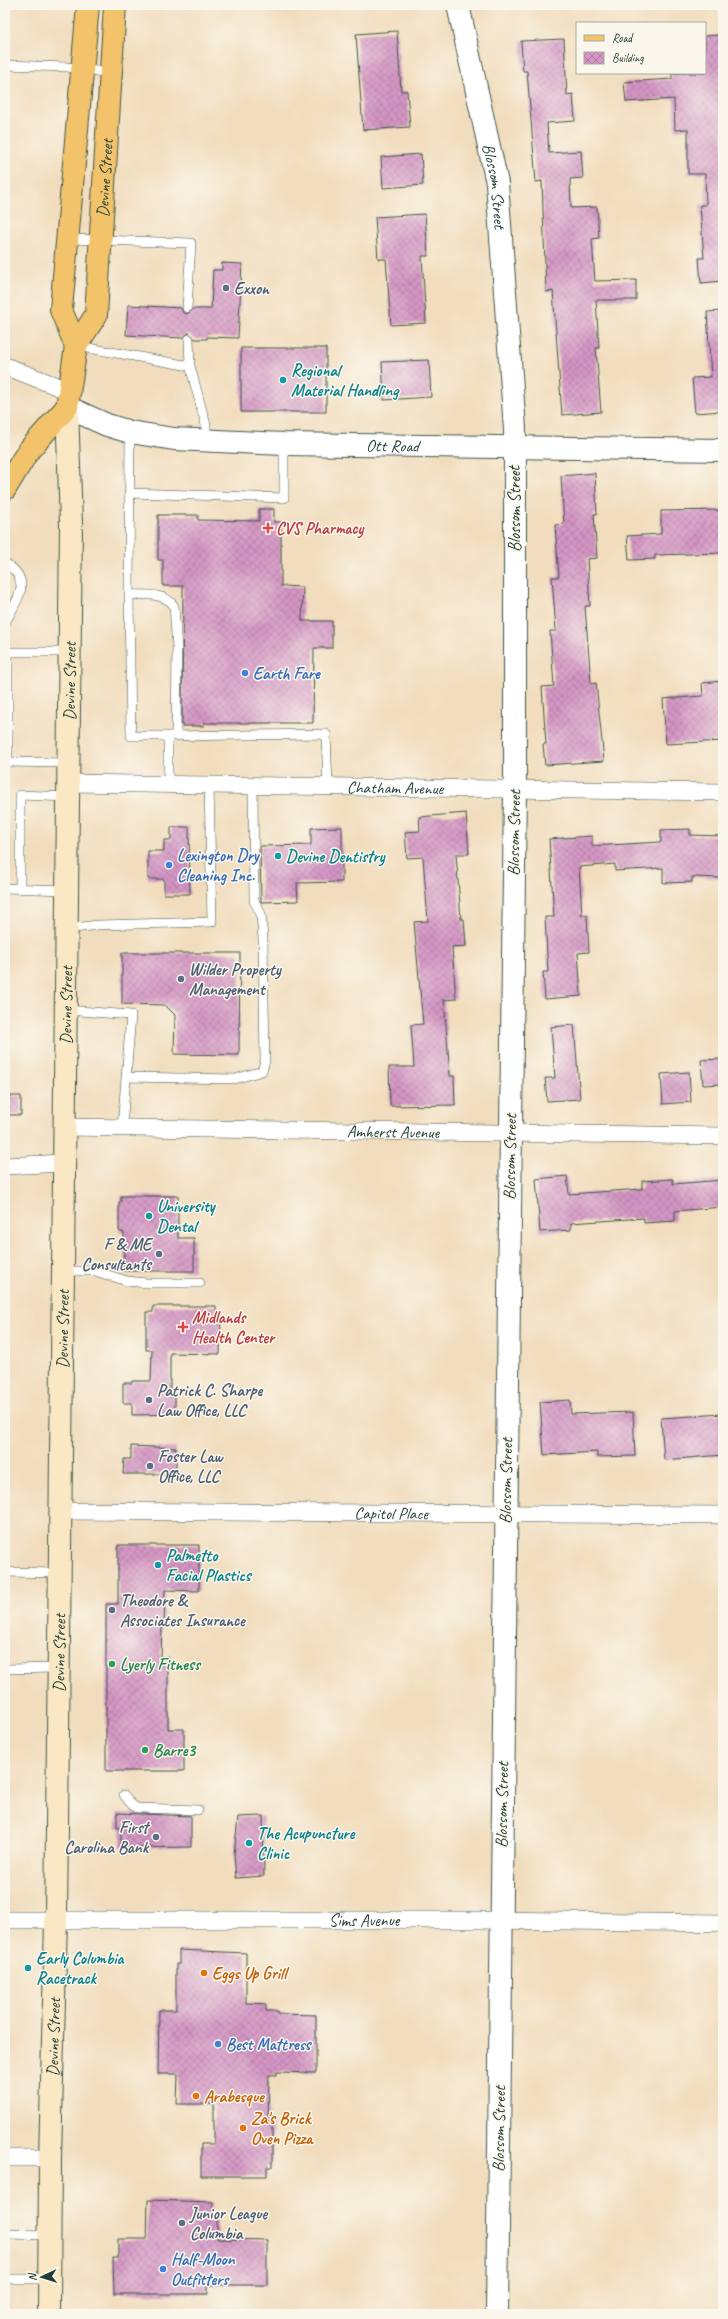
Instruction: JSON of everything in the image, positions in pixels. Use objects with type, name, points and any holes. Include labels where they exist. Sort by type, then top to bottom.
[{"type":"main road","name":"Devine Street","points":[[76,346],[61,310],[69,238],[88,5]]},
{"type":"main road","name":"Devine Street","points":[[49,2314],[50,2158],[56,1920],[63,1127],[71,524],[68,399],[76,346],[96,315],[116,5]]},
{"type":"main road","points":[[74,181],[104,185]]},
{"type":"main road","points":[[5,489],[28,451],[68,399]]},
{"type":"street","name":"Blossom Street","points":[[458,5],[497,183],[515,448],[514,789],[496,2314]]},
{"type":"street","points":[[5,366],[68,399]]},
{"type":"street","name":"Ott Road","points":[[68,399],[107,425],[130,432],[166,438],[284,444],[723,450]]},
{"type":"street","name":"Chatham Avenue","points":[[68,781],[253,786],[723,792]]},
{"type":"street","name":"Amherst Avenue","points":[[63,1127],[723,1136]]},
{"type":"street","points":[[5,1166],[63,1163]]},
{"type":"street","name":"Capitol Place","points":[[59,1511],[723,1515]]},
{"type":"street","name":"Sims Avenue","points":[[5,1920],[723,1923]]},
{"type":"street","points":[[5,2158],[50,2158]]},
{"type":"lane","points":[[5,65],[112,73]]},
{"type":"lane","points":[[69,238],[192,243],[187,308]]},
{"type":"lane","points":[[189,338],[190,366],[206,425],[206,441]]},
{"type":"lane","points":[[76,346],[190,366]]},
{"type":"lane","points":[[130,432],[128,595],[131,736],[326,734],[328,786]]},
{"type":"lane","points":[[129,493],[284,498],[284,444]]},
{"type":"lane","points":[[5,563],[16,570],[21,581],[20,594],[5,623]]},
{"type":"lane","points":[[128,595],[164,597],[171,601],[174,606],[177,650],[168,784]]},
{"type":"lane","points":[[68,781],[8,762],[6,651],[69,652]]},
{"type":"lane","points":[[20,889],[20,795],[68,781]]},
{"type":"lane","points":[[66,930],[98,926],[212,922],[209,785]]},
{"type":"lane","points":[[127,1077],[235,1078],[262,1071],[264,1061],[264,939],[261,914],[254,901],[253,786]]},
{"type":"lane","points":[[5,888],[66,890]]},
{"type":"lane","points":[[65,1010],[130,1015],[127,1077],[122,1128]]},
{"type":"lane","points":[[62,1271],[95,1271],[116,1278],[140,1282],[200,1283]]},
{"type":"lane","points":[[5,1572],[59,1573]]},
{"type":"lane","points":[[5,1669],[58,1668]]},
{"type":"lane","points":[[124,1795],[132,1805],[137,1808],[198,1810]]},
{"type":"lane","points":[[5,2234],[49,2235]]},
{"type":"lane","points":[[5,2279],[49,2279]]},
{"type":"building","points":[[397,31],[401,91],[407,91],[410,127],[363,130],[356,34]]},
{"type":"building","points":[[720,35],[723,75],[723,281],[701,283],[699,258],[704,258],[700,205],[706,205],[705,174],[688,174],[688,129],[675,130],[674,99],[626,102],[624,82],[672,79],[672,74],[706,74],[706,36]]},
{"type":"building","points":[[564,39],[567,95],[573,94],[575,121],[547,123],[549,153],[581,151],[583,178],[570,179],[571,208],[597,207],[599,238],[592,239],[595,281],[636,280],[636,300],[596,300],[599,348],[596,348],[601,412],[562,415],[553,291],[546,292],[542,181],[536,182],[527,71],[523,71],[521,41]]},
{"type":"building","points":[[421,154],[423,185],[383,188],[381,157]]},
{"type":"building","points":[[425,214],[428,256],[422,256],[426,323],[391,325],[386,259],[378,259],[375,217]]},
{"type":"building","name":"Exxon","points":[[222,263],[242,264],[238,338],[207,337],[207,339],[195,339],[189,333],[183,338],[126,335],[128,305],[181,308],[183,313],[187,314],[193,309],[211,309],[213,270],[222,270]]},
{"type":"building","points":[[723,311],[723,411],[695,413],[692,378],[711,377],[707,312]]},
{"type":"building","name":"Regional Material Handling","points":[[241,348],[326,348],[326,412],[241,412]]},
{"type":"building","points":[[429,360],[431,397],[384,400],[382,362]]},
{"type":"building","points":[[595,473],[597,514],[594,514],[597,558],[587,559],[590,606],[585,606],[591,684],[596,683],[604,761],[545,765],[543,744],[546,744],[542,687],[554,686],[550,631],[556,631],[552,577],[559,577],[555,525],[564,524],[561,476]]},
{"type":"building","points":[[259,509],[274,509],[274,522],[281,522],[281,586],[303,587],[302,621],[332,621],[332,648],[314,648],[313,723],[204,723],[204,726],[182,726],[183,586],[163,586],[163,560],[158,560],[158,515],[198,515],[198,520],[259,521]]},
{"type":"building","points":[[723,510],[723,553],[655,555],[655,559],[629,560],[627,536],[661,534],[661,511]]},
{"type":"building","points":[[723,681],[723,741],[666,744],[663,699],[703,696],[702,683]]},
{"type":"building","points":[[466,813],[469,854],[456,854],[461,919],[464,919],[466,946],[452,947],[456,999],[444,1000],[450,1076],[454,1076],[455,1105],[390,1106],[389,1067],[414,1067],[411,1025],[423,1024],[414,922],[428,921],[423,857],[407,858],[405,832],[420,831],[419,817]]},
{"type":"building","name":"Lexington Dry Cleaning Inc.","points":[[171,827],[189,827],[190,894],[164,894],[164,879],[148,879],[148,851],[164,851],[164,840],[171,840]]},
{"type":"building","name":"Devine Dentistry","points":[[342,827],[342,882],[297,883],[298,901],[261,902],[260,846],[311,845],[311,828]]},
{"type":"building","points":[[690,829],[690,835],[723,836],[723,878],[692,877],[692,882],[663,883],[663,868],[615,871],[615,864],[579,867],[582,915],[587,915],[589,952],[578,953],[581,996],[545,999],[543,972],[548,972],[545,917],[554,917],[549,839],[592,836],[592,846],[661,842],[661,830]]},
{"type":"building","name":"Wilder Property Management","points":[[122,953],[240,953],[239,1055],[174,1054],[175,1015],[165,1005],[122,1004]]},
{"type":"building","points":[[574,1025],[580,1099],[547,1101],[545,1078],[555,1078],[551,1027]]},
{"type":"building","points":[[723,1059],[723,1084],[703,1085],[701,1060]]},
{"type":"building","points":[[689,1072],[691,1102],[663,1104],[661,1074]]},
{"type":"building","points":[[5,1096],[21,1096],[21,1115],[5,1115]]},
{"type":"building","points":[[567,1176],[569,1194],[642,1189],[642,1181],[673,1179],[673,1184],[723,1180],[723,1207],[675,1211],[675,1221],[644,1223],[644,1218],[571,1223],[571,1230],[540,1232],[536,1179]]},
{"type":"building","points":[[121,1196],[178,1196],[178,1238],[194,1238],[194,1271],[124,1271],[124,1233],[119,1231],[119,1202],[121,1202]]},
{"type":"building","name":"Midlands Health Center","points":[[153,1306],[216,1306],[216,1313],[221,1313],[220,1354],[170,1353],[170,1397],[175,1397],[175,1414],[132,1415],[132,1403],[123,1403],[123,1383],[132,1383],[132,1381],[151,1381],[152,1350],[146,1350],[146,1312],[153,1312]]},
{"type":"building","points":[[570,1400],[571,1414],[633,1412],[635,1456],[597,1457],[597,1452],[544,1455],[540,1402]]},
{"type":"building","points":[[723,1414],[723,1455],[664,1460],[661,1418]]},
{"type":"building","name":"Foster Law Office, LLC","points":[[131,1446],[176,1448],[176,1472],[165,1472],[165,1474],[123,1474],[124,1459],[131,1459]]},
{"type":"building","points":[[118,1545],[199,1545],[199,1591],[165,1590],[164,1627],[162,1627],[161,1657],[168,1657],[168,1729],[184,1729],[184,1771],[106,1771],[106,1604],[118,1604]]},
{"type":"building","name":"First Carolina Bank","points":[[117,1813],[191,1816],[191,1847],[121,1848],[121,1828],[117,1828]]},
{"type":"building","name":"The Acupuncture Clinic","points":[[263,1816],[264,1876],[236,1878],[234,1855],[238,1817]]},
{"type":"building","points":[[179,1950],[246,1953],[246,2003],[266,2004],[266,2011],[278,2011],[278,2014],[316,2015],[316,2073],[277,2072],[277,2075],[269,2075],[268,2123],[272,2123],[272,2167],[267,2167],[267,2176],[201,2176],[201,2144],[214,2144],[214,2104],[177,2104],[178,2074],[158,2074],[159,2010],[176,2010],[176,1964],[179,1964]]},
{"type":"building","name":"Half-Moon Outfitters","points":[[148,2200],[213,2202],[213,2215],[217,2215],[217,2239],[267,2240],[267,2285],[208,2285],[208,2294],[114,2294],[113,2258],[118,2258],[118,2239],[147,2239]]},
{"type":"place","name":"Exxon","points":[[226,288]]},
{"type":"place","name":"Regional Material Handling","points":[[283,380]]},
{"type":"place","name":"CVS Pharmacy","points":[[268,528]]},
{"type":"place","name":"Earth Fare","points":[[245,673]]},
{"type":"place","name":"Devine Dentistry","points":[[278,856]]},
{"type":"place","name":"Lexington Dry Cleaning Inc.","points":[[169,865]]},
{"type":"place","name":"Wilder Property Management","points":[[181,979]]},
{"type":"place","name":"University Dental","points":[[149,1216]]},
{"type":"place","name":"F & ME Consultants","points":[[159,1254]]},
{"type":"place","name":"Midlands Health Center","points":[[183,1327]]},
{"type":"place","name":"Patrick C. Sharpe Law Office, LLC","points":[[149,1400]]},
{"type":"place","name":"Foster Law Office, LLC","points":[[150,1466]]},
{"type":"place","name":"Palmetto Facial Plastics","points":[[158,1565]]},
{"type":"place","name":"Theodore & Associates Insurance","points":[[112,1610]]},
{"type":"place","name":"Lyerly Fitness","points":[[112,1664]]},
{"type":"place","name":"Barre3","points":[[145,1750]]},
{"type":"place","name":"First Carolina Bank","points":[[156,1837]]},
{"type":"place","name":"The Acupuncture Clinic","points":[[249,1843]]},
{"type":"place","name":"Early Columbia Racetrack","points":[[28,1968]]},
{"type":"place","name":"Eggs Up Grill","points":[[204,1973]]},
{"type":"place","name":"Best Mattress","points":[[218,2044]]},
{"type":"place","name":"Arabesque","points":[[196,2096]]},
{"type":"place","name":"Za's Brick Oven Pizza","points":[[243,2128]]},
{"type":"place","name":"Junior League Columbia","points":[[182,2223]]},
{"type":"place","name":"Half-Moon Outfitters","points":[[163,2269]]}]
